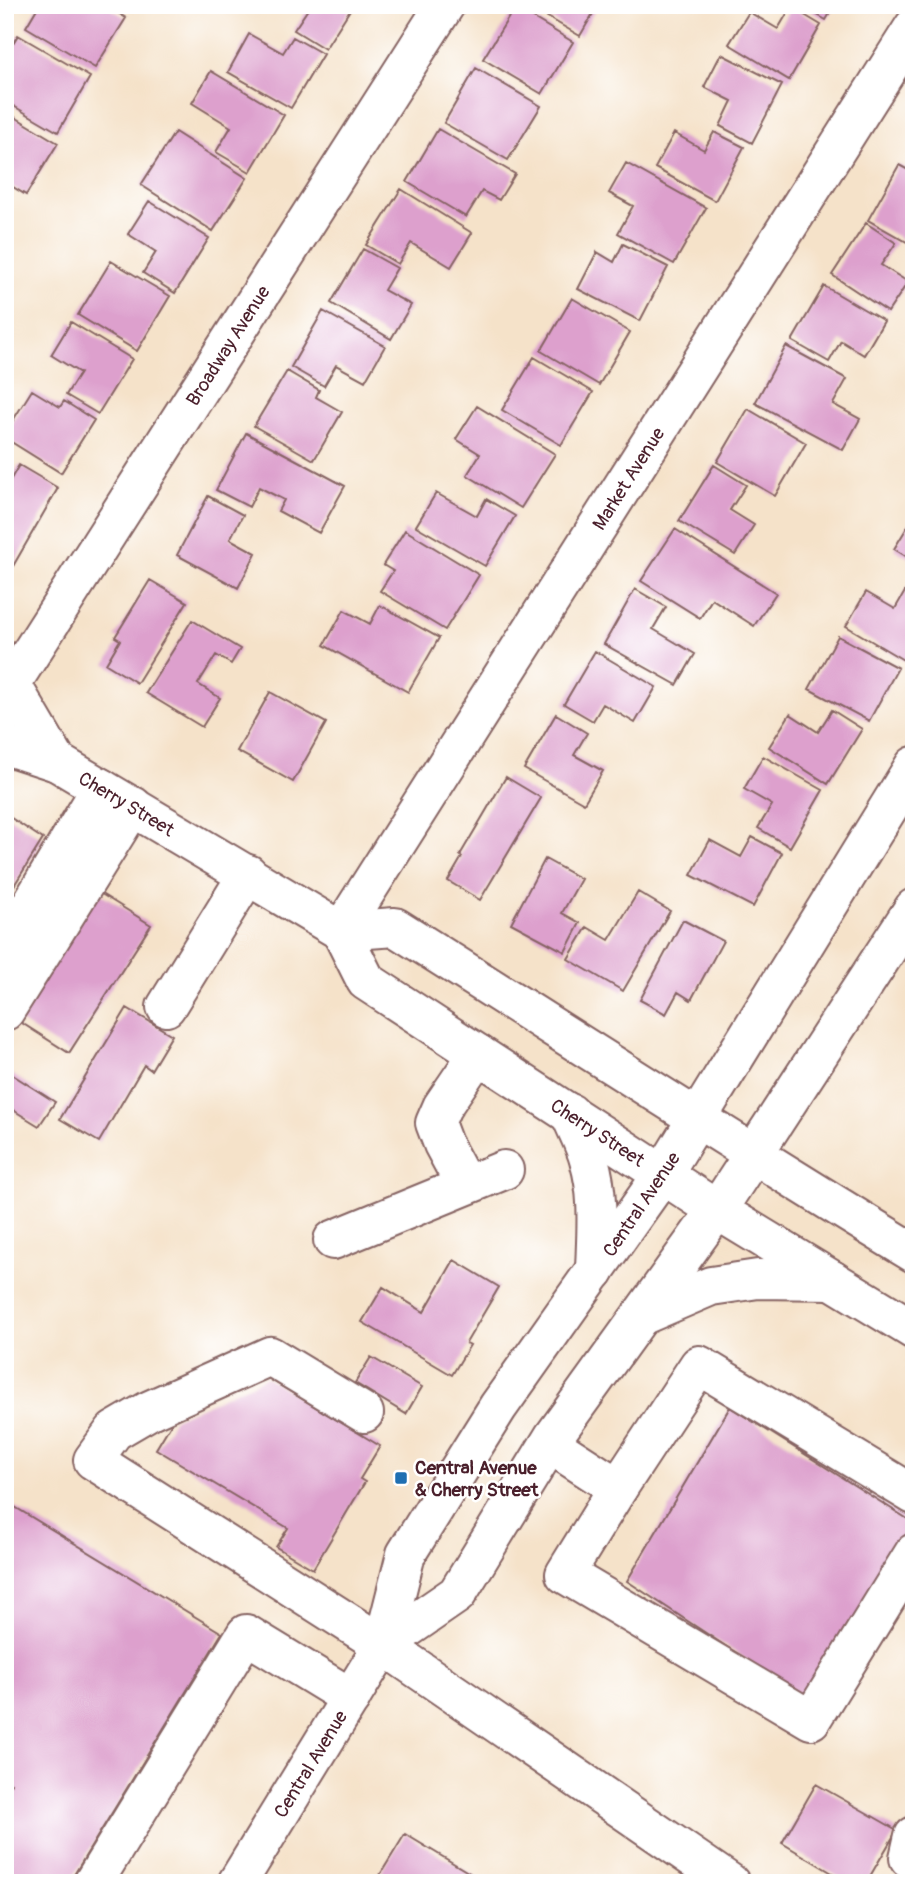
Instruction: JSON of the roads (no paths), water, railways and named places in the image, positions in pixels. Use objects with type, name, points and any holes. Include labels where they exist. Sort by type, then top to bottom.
[{"type":"street","name":"Broadway Avenue","points":[[8,682],[445,5]]},
{"type":"street","name":"Market Avenue","points":[[341,931],[914,27]]},
{"type":"street","name":"Cherry Street","points":[[8,682],[57,762]]},
{"type":"street","name":"Cherry Street","points":[[5,745],[57,762],[341,931],[366,981],[717,1210],[914,1330]]},
{"type":"street","name":"Central Avenue","points":[[237,1883],[383,1645],[406,1554],[498,1407],[663,1174],[914,766]]},
{"type":"street","points":[[5,948],[117,797]]},
{"type":"street","points":[[5,1011],[117,797]]},
{"type":"street","points":[[166,1007],[248,874]]},
{"type":"street","name":"Central Avenue","points":[[383,1645],[457,1594],[550,1444],[717,1210],[914,908]]},
{"type":"street","points":[[341,931],[395,927],[754,1155],[914,1253]]},
{"type":"street","points":[[465,1185],[435,1123],[442,1107],[478,1054]]},
{"type":"street","points":[[570,1114],[589,1160],[594,1184],[597,1212],[595,1271]]},
{"type":"street","points":[[333,1240],[504,1170]]},
{"type":"street","points":[[641,1316],[711,1286],[758,1279],[832,1280]]},
{"type":"street","points":[[363,1413],[270,1356],[150,1410],[114,1431],[93,1460],[383,1645],[730,1883]]},
{"type":"street","points":[[914,1495],[699,1365],[565,1574],[811,1720],[914,1553]]},
{"type":"street","points":[[550,1444],[618,1488]]},
{"type":"street","points":[[108,1878],[246,1634],[351,1698]]},
{"type":"street","points":[[914,1836],[909,1858],[914,1861]]},
{"type":"place","name":"Central Avenue & Cherry Street","points":[[401,1478]]}]
